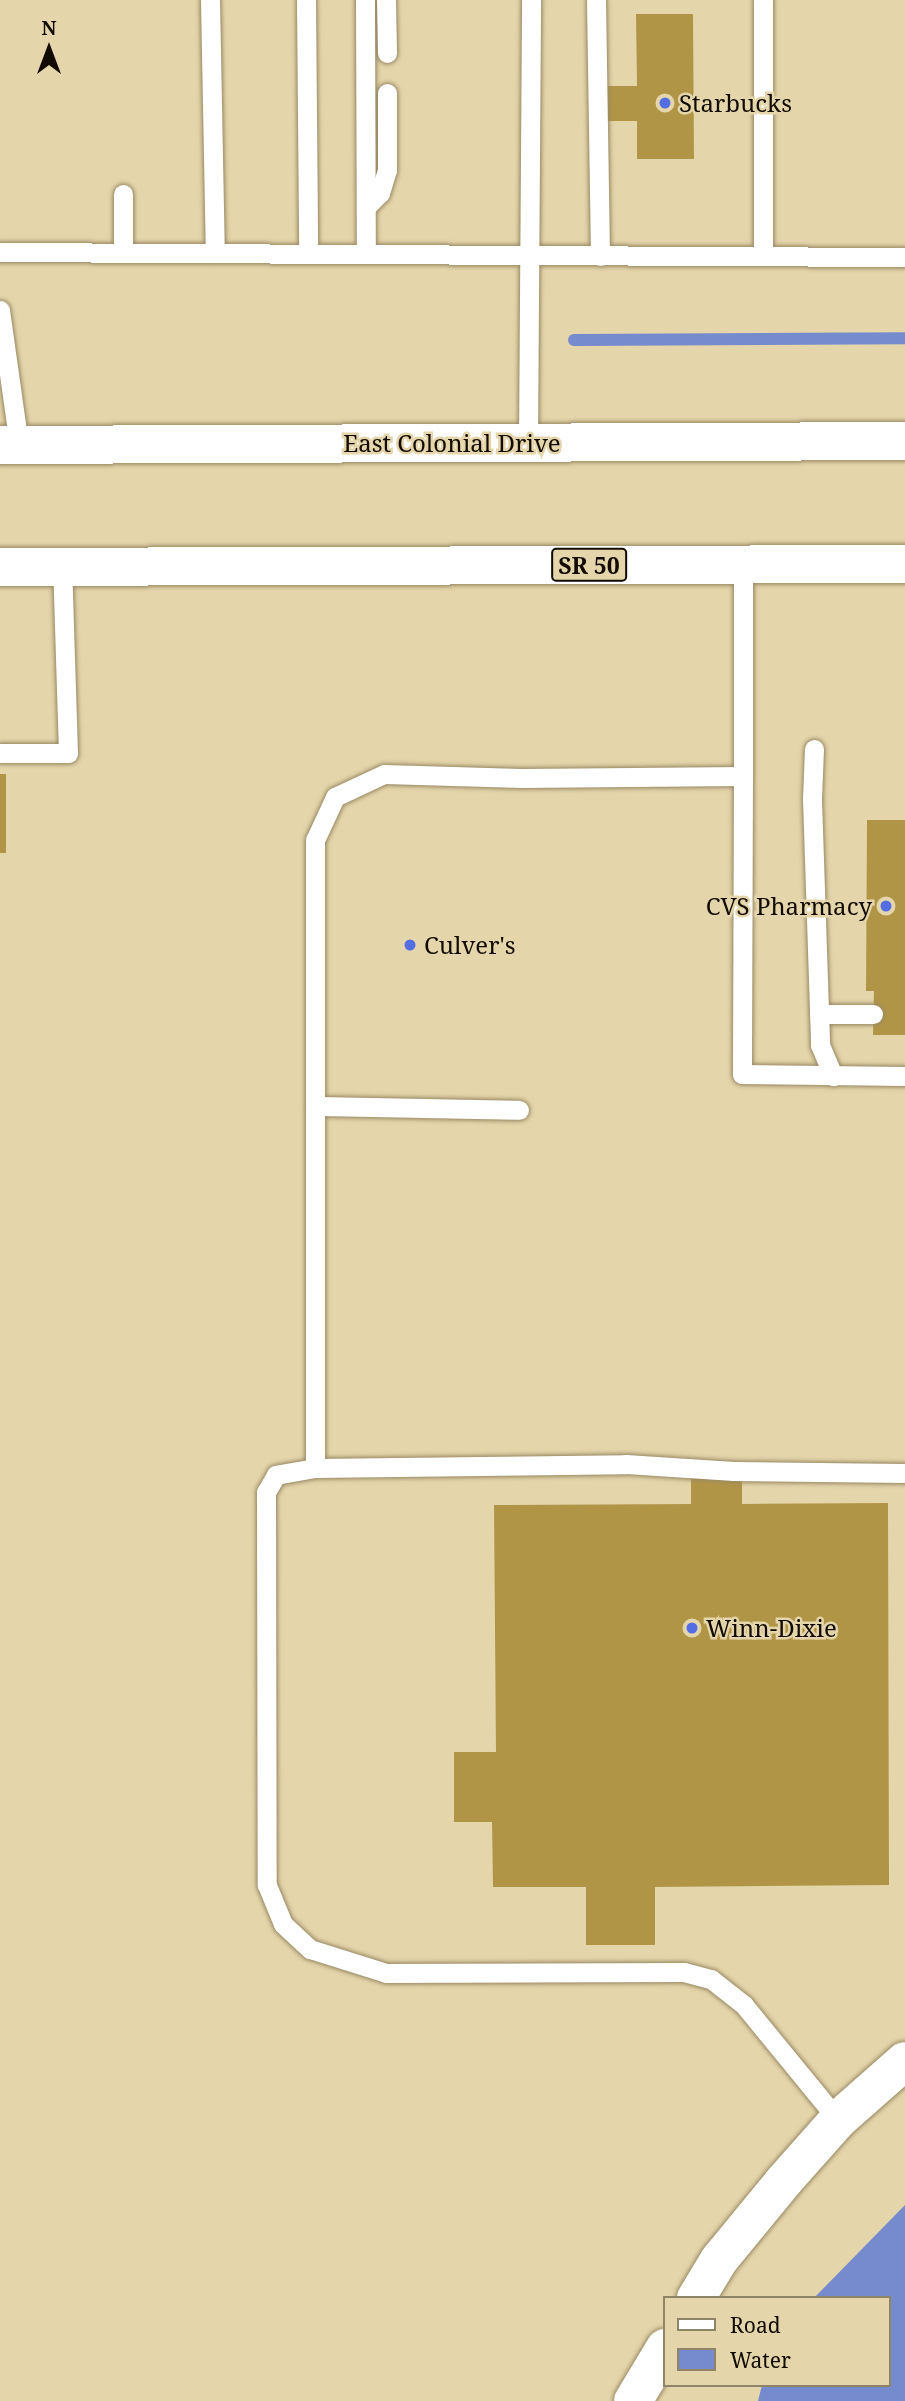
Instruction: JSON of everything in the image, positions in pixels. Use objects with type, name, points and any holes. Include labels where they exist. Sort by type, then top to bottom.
[{"type":"main road","name":"East Colonial Drive","points":[[9,445],[905,441]]},
{"type":"main road","name":"SR 50","points":[[0,568],[905,564]]},
{"type":"main road","points":[[697,2296],[719,2260],[838,2120],[905,2061]]},
{"type":"main road","points":[[633,2401],[664,2350]]},
{"type":"lane","points":[[210,0],[215,253]]},
{"type":"lane","points":[[306,0],[308,253]]},
{"type":"lane","points":[[365,0],[366,254]]},
{"type":"lane","points":[[386,0],[387,53]]},
{"type":"lane","points":[[528,442],[527,257],[531,0]]},
{"type":"lane","points":[[596,0],[600,256]]},
{"type":"lane","points":[[763,0],[764,256]]},
{"type":"lane","points":[[366,207],[380,193],[387,170],[387,93]]},
{"type":"lane","points":[[123,194],[123,252]]},
{"type":"lane","points":[[0,252],[905,257]]},
{"type":"lane","points":[[0,310],[9,445]]},
{"type":"lane","points":[[743,564],[742,1074],[905,1076]]},
{"type":"lane","points":[[0,753],[68,753],[62,567]]},
{"type":"lane","points":[[814,749],[812,799],[820,1045],[833,1076]]},
{"type":"lane","points":[[314,1468],[314,840],[335,797],[384,774],[521,778],[743,776]]},
{"type":"lane","points":[[819,1014],[873,1014]]},
{"type":"lane","points":[[314,1107],[519,1110]]},
{"type":"lane","points":[[838,2120],[744,2005],[711,1979],[684,1972],[386,1973],[310,1949],[283,1924],[267,1885],[266,1492],[276,1475],[314,1468],[612,1464],[734,1471],[905,1473]]},
{"type":"water","points":[[905,2205],[905,2401],[758,2401],[762,2387],[891,2387],[891,2296],[816,2296]]},
{"type":"building","name":"Starbucks","points":[[636,14],[693,14],[694,159],[637,159],[637,121],[599,121],[599,86],[637,86]]},
{"type":"building","points":[[0,774],[6,774],[6,853],[0,853]]},
{"type":"building","name":"CVS Pharmacy","points":[[867,820],[905,820],[905,1035],[873,1035],[874,991],[866,991]]},
{"type":"building","name":"Winn-Dixie","points":[[691,1478],[742,1478],[742,1504],[888,1503],[889,1885],[655,1887],[655,1945],[586,1945],[586,1887],[493,1887],[492,1822],[454,1822],[454,1752],[496,1752],[494,1505],[691,1504]]},
{"type":"waterway","points":[[574,340],[905,338]]},
{"type":"place","name":"Starbucks","points":[[665,103]]},
{"type":"place","name":"CVS Pharmacy","points":[[886,906]]},
{"type":"place","name":"Culver's","points":[[410,945]]},
{"type":"place","name":"Winn-Dixie","points":[[692,1628]]}]
